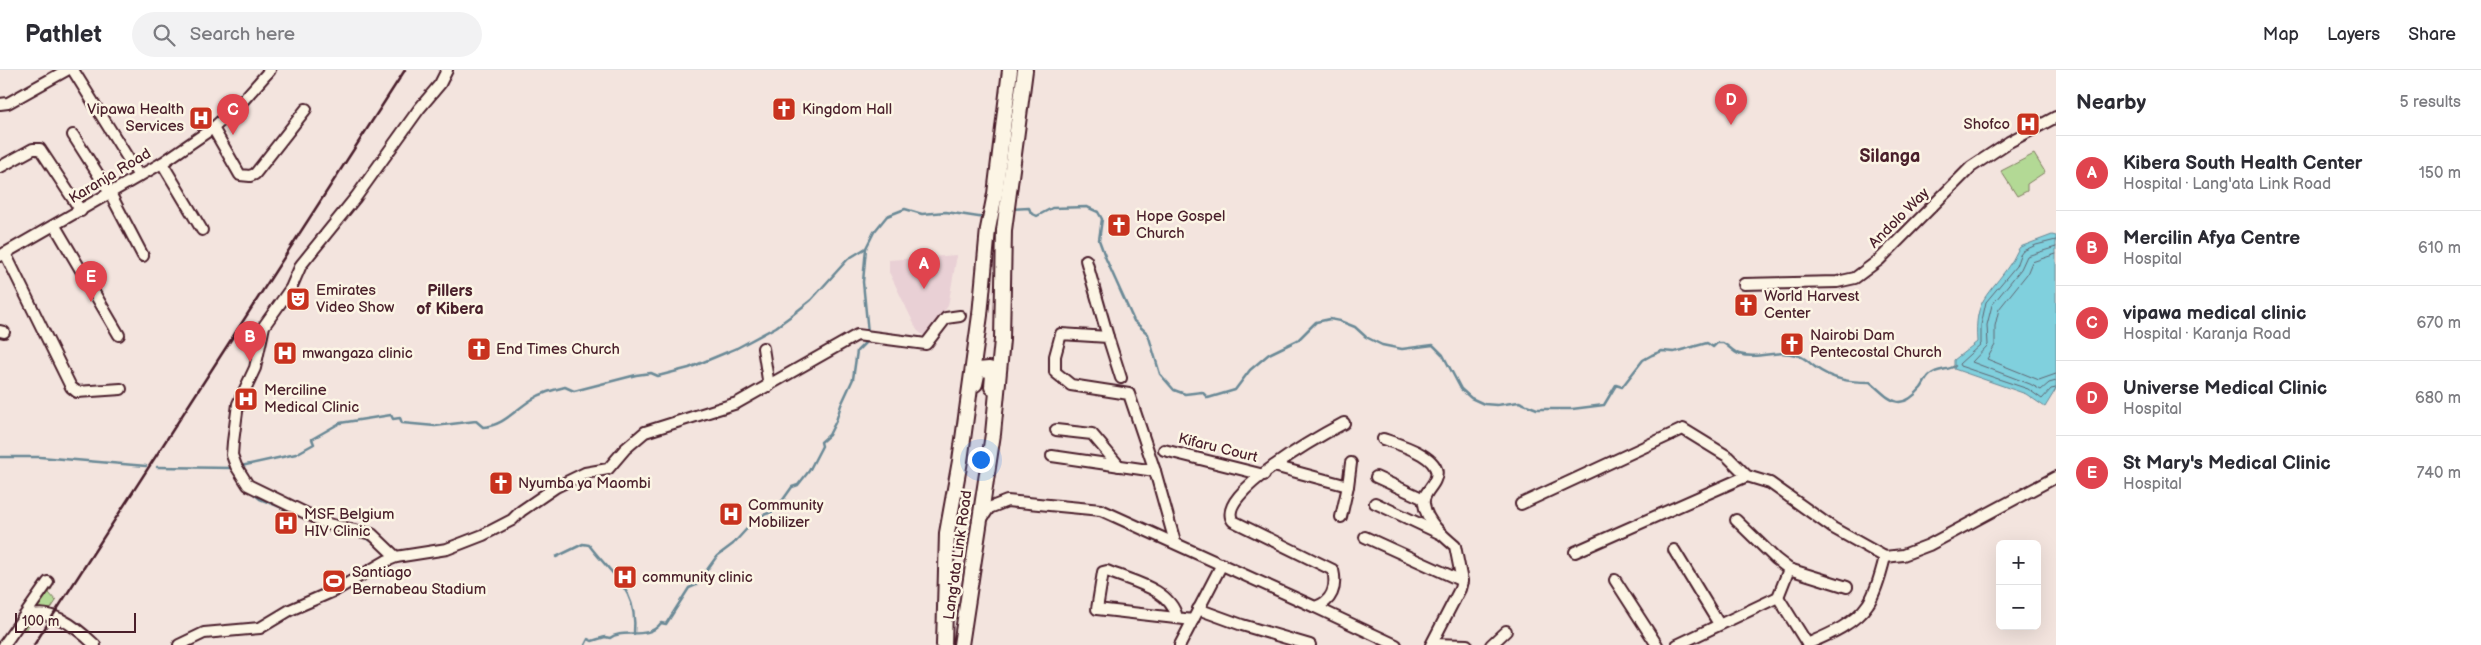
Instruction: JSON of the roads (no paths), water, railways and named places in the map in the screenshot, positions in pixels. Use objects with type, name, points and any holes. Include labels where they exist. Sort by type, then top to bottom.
[{"type":"main road","name":"Lang'ata Link Road","points":[[944,645],[947,533],[960,461],[980,315],[988,229],[995,194],[1010,70]]},
{"type":"main road","name":"Lang'ata Link Road","points":[[964,642],[978,523],[993,434],[1002,340],[1004,230],[1025,70]]},
{"type":"main road","points":[[960,461],[967,435],[978,370],[984,368],[989,369],[993,375],[990,410],[993,434]]},
{"type":"street","points":[[0,104],[8,103],[67,70]]},
{"type":"street","points":[[73,70],[139,176]]},
{"type":"street","name":"Karanja Road","points":[[3,255],[162,163],[213,128],[240,104],[270,70]]},
{"type":"street","points":[[396,557],[372,534],[328,524],[248,485],[237,470],[232,455],[238,404],[255,368],[264,326],[291,288],[301,265],[356,197],[419,109],[440,84],[446,70]]},
{"type":"street","points":[[213,128],[240,175],[250,176],[255,174],[306,109]]},
{"type":"street","name":"Andolo Way","points":[[1744,284],[1837,282],[1855,278],[1879,260],[1971,167],[2009,142],[2056,117]]},
{"type":"street","points":[[73,135],[110,193],[144,256]]},
{"type":"street","points":[[0,167],[33,149],[40,149],[44,152],[81,211]]},
{"type":"street","points":[[162,163],[202,230]]},
{"type":"street","points":[[55,226],[119,335]]},
{"type":"street","points":[[3,255],[71,387],[77,392],[122,389]]},
{"type":"street","points":[[1086,260],[1121,378]]},
{"type":"street","points":[[179,645],[204,633],[260,628],[290,610],[336,590],[396,557],[447,549],[482,535],[512,520],[521,511],[556,487],[585,473],[608,469],[625,449],[645,432],[737,403],[857,335],[926,344],[946,318],[960,316]]},
{"type":"street","points":[[1108,337],[1061,334],[1055,356],[1055,372],[1071,385],[1129,394],[1156,472],[1175,542]]},
{"type":"street","points":[[764,348],[769,386]]},
{"type":"street","points":[[1315,606],[1325,604],[1330,599],[1335,578],[1333,570],[1233,522],[1230,516],[1232,504],[1274,466],[1297,449],[1344,423]]},
{"type":"street","points":[[1521,504],[1683,429],[1727,456],[1747,476],[1770,483],[1833,528],[1885,556],[1903,556],[1929,545],[2056,477]]},
{"type":"street","points":[[1056,430],[1092,434],[1119,466]]},
{"type":"street","points":[[1383,439],[1423,455],[1431,461],[1436,471],[1436,479],[1424,499],[1427,514],[1442,534],[1456,546],[1462,581],[1460,589],[1432,644],[1468,645]]},
{"type":"street","name":"Kifaru Court","points":[[1164,450],[1264,475]]},
{"type":"street","points":[[1052,456],[1156,472]]},
{"type":"street","points":[[1340,517],[1348,486],[1351,463]]},
{"type":"street","points":[[1274,466],[1348,486]]},
{"type":"street","points":[[1575,552],[1747,476]]},
{"type":"street","points":[[1376,477],[1424,499]]},
{"type":"street","points":[[978,523],[990,508],[1007,501],[1101,510],[1315,606],[1396,645]]},
{"type":"street","points":[[1375,503],[1442,534]]},
{"type":"street","points":[[1736,520],[1789,569],[1847,587]]},
{"type":"street","points":[[1365,536],[1462,581]]},
{"type":"street","points":[[1674,550],[1719,624]]},
{"type":"street","points":[[1778,597],[1808,645],[1828,635],[1862,612],[1870,603],[1885,556]]},
{"type":"street","points":[[1180,645],[1222,564]]},
{"type":"street","points":[[1677,645],[1778,597],[1789,569]]},
{"type":"street","points":[[1177,617],[1169,600],[1161,594],[1107,571],[1103,572],[1097,609],[1193,620]]},
{"type":"street","points":[[1615,580],[1657,645]]},
{"type":"street","points":[[4,645],[48,582]]},
{"type":"street","points":[[1198,609],[1242,625],[1310,645]]},
{"type":"street","points":[[22,619],[31,614],[53,615],[80,631],[95,645]]},
{"type":"street","points":[[1491,645],[1506,631]]},
{"type":"water","points":[[2052,235],[2056,236],[2056,389],[2045,407],[2026,394],[1954,369],[1954,360],[1977,342],[1980,307],[2020,247]]},
{"type":"waterway","points":[[1011,209],[1029,208],[1031,213],[1037,216],[1052,208],[1087,207],[1098,212],[1102,219],[1099,240],[1106,259],[1134,321],[1148,334],[1160,374],[1174,390],[1185,394],[1202,392],[1208,398],[1235,390],[1250,370],[1269,354],[1298,340],[1316,322],[1330,319],[1355,327],[1366,337],[1382,345],[1402,349],[1433,345],[1443,355],[1461,389],[1471,398],[1484,404],[1497,405],[1519,402],[1537,409],[1572,409],[1604,405],[1616,385],[1622,387],[1643,360],[1662,351],[1674,352],[1707,343],[1713,347],[1717,343],[1723,343],[1737,353],[1746,356],[1782,353],[1799,356],[1835,377],[1848,381],[1870,382],[1889,398],[1900,402],[1913,396],[1933,373],[1955,366]]},
{"type":"waterway","points":[[868,333],[863,282],[866,248],[874,232],[887,216],[905,209],[922,214],[946,212],[985,218]]},
{"type":"waterway","points":[[241,466],[296,454],[314,444],[312,439],[340,423],[391,415],[393,419],[400,418],[402,423],[435,426],[476,421],[483,427],[490,426],[503,421],[535,398],[565,387],[574,391],[636,375],[651,373],[658,376],[689,368],[737,348],[776,327],[811,300],[848,259],[866,248]]},
{"type":"waterway","points":[[585,645],[588,639],[592,641],[621,634],[649,632],[661,623],[666,624],[689,588],[696,585],[717,556],[733,544],[753,522],[763,515],[775,511],[792,487],[798,485],[809,471],[822,446],[821,442],[829,435],[853,379],[857,351],[868,340]]},
{"type":"waterway","points":[[0,457],[40,457],[146,466]]},
{"type":"waterway","points":[[157,467],[233,468]]},
{"type":"waterway","points":[[250,491],[260,499],[288,510]]},
{"type":"waterway","points":[[363,537],[374,542]]},
{"type":"waterway","points":[[556,557],[583,544],[589,545],[615,575],[628,595],[632,606],[634,634]]},
{"type":"railway","points":[[34,645],[405,70]]},
{"type":"place","name":"Kingdom Hall","points":[[784,109]]},
{"type":"place","name":"Vipawa Health Services","points":[[201,118]]},
{"type":"place","name":"Shofco","points":[[2028,124]]},
{"type":"place","name":"Universe Medical Clinic","points":[[1731,125]]},
{"type":"place","name":"vipawa medical clinic","points":[[233,135]]},
{"type":"place","name":"Hope Gospel Church","points":[[1119,225]]},
{"type":"place","name":"Kibera South Health Center","points":[[924,289]]},
{"type":"place","name":"Emirates Video Show","points":[[298,299]]},
{"type":"place","name":"St Mary's Medical Clinic","points":[[91,302]]},
{"type":"place","name":"World Harvest Center","points":[[1746,305]]},
{"type":"place","name":"Nairobi Dam Pentecostal Church","points":[[1792,344]]},
{"type":"place","name":"End Times Church","points":[[479,349]]},
{"type":"place","name":"mwangaza clinic","points":[[285,353]]},
{"type":"place","name":"Mercilin Afya Centre","points":[[250,362]]},
{"type":"place","name":"Merciline Medical Clinic","points":[[246,399]]},
{"type":"place","name":"Nyumba ya Maombi","points":[[501,483]]},
{"type":"place","name":"Community Mobilizer","points":[[731,514]]},
{"type":"place","name":"MSF Belgium HIV Clinic","points":[[286,523]]},
{"type":"place","name":"community clinic","points":[[625,577]]},
{"type":"place","name":"Santiago Bernabeau Stadium","points":[[334,581]]},
{"type":"district","name":"Silanga","points":[[1890,156]]},
{"type":"district","name":"Pillers of Kibera","points":[[450,300]]}]
